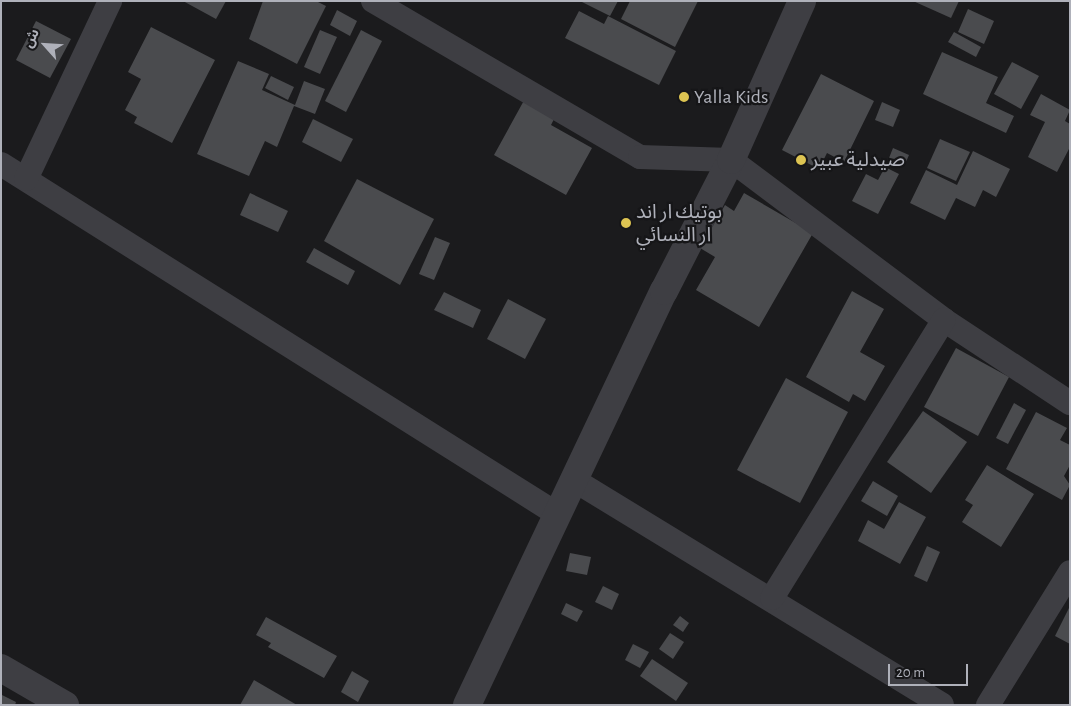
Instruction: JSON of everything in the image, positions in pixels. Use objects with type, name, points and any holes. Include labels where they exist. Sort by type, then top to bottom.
[{"type":"street","points":[[26,179],[110,1]]},
{"type":"street","points":[[373,1],[409,10],[640,157],[731,160],[944,320],[1070,403]]},
{"type":"street","points":[[467,705],[557,514],[731,160],[802,1]]},
{"type":"street","points":[[1,164],[557,514]]},
{"type":"street","points":[[772,598],[944,320]]},
{"type":"street","points":[[574,480],[772,598],[942,705]]},
{"type":"street","points":[[988,705],[1070,572]]},
{"type":"street","points":[[1,668],[65,705]]},
{"type":"building","points":[[183,1],[226,1],[216,19]]},
{"type":"building","points":[[263,1],[316,1],[326,6],[297,64],[249,39]]},
{"type":"building","points":[[580,1],[618,1],[610,16]]},
{"type":"building","points":[[630,1],[698,1],[675,47],[621,19]]},
{"type":"building","points":[[913,1],[959,1],[951,18]]},
{"type":"building","points":[[968,9],[994,21],[984,44],[958,32]]},
{"type":"building","points":[[337,10],[357,21],[350,36],[330,25]]},
{"type":"building","points":[[579,11],[604,24],[608,16],[676,51],[659,85],[565,38]]},
{"type":"building","points":[[36,21],[71,39],[50,78],[16,60]]},
{"type":"building","points":[[151,27],[215,60],[172,143],[134,123],[137,117],[125,110],[141,79],[128,72]]},
{"type":"building","points":[[320,30],[337,37],[320,74],[304,67]]},
{"type":"building","points":[[361,30],[382,41],[346,112],[325,101]]},
{"type":"building","points":[[954,32],[981,47],[976,57],[948,42]]},
{"type":"building","points":[[942,52],[998,77],[986,103],[1014,116],[1006,133],[923,94]]},
{"type":"building","points":[[238,61],[269,74],[262,90],[295,105],[304,81],[325,89],[315,114],[294,106],[277,147],[265,141],[249,176],[197,154]]},
{"type":"building","points":[[1012,62],[1039,76],[1021,109],[994,94]]},
{"type":"building","points":[[821,74],[874,101],[844,162],[827,153],[819,169],[782,150]]},
{"type":"building","points":[[271,76],[294,87],[288,100],[265,88]]},
{"type":"building","points":[[1041,94],[1070,110],[1065,121],[1070,124],[1070,147],[1057,172],[1028,157],[1045,122],[1030,115]]},
{"type":"building","points":[[527,95],[558,111],[551,125],[592,148],[566,195],[494,155]]},
{"type":"building","points":[[882,102],[900,110],[893,127],[875,120]]},
{"type":"building","points":[[313,119],[353,139],[341,162],[302,142]]},
{"type":"building","points":[[940,139],[970,152],[956,181],[927,168]]},
{"type":"building","points":[[893,148],[909,155],[905,164],[889,158]]},
{"type":"building","points":[[973,151],[1010,169],[996,197],[983,190],[975,207],[956,198],[945,220],[910,203],[926,170],[957,185]]},
{"type":"building","points":[[885,167],[899,174],[878,214],[852,201],[866,174],[878,180]]},
{"type":"building","points":[[357,179],[434,219],[400,285],[324,241]]},
{"type":"building","points":[[250,193],[288,211],[278,232],[240,215]]},
{"type":"building","points":[[744,193],[813,233],[759,327],[696,290],[715,257],[700,248],[725,205],[734,211]]},
{"type":"building","points":[[435,237],[450,243],[434,280],[419,274]]},
{"type":"building","points":[[314,248],[355,271],[348,285],[306,262]]},
{"type":"building","points":[[852,291],[884,309],[860,352],[885,366],[865,401],[853,394],[849,402],[806,377]]},
{"type":"building","points":[[444,292],[481,310],[473,328],[434,310]]},
{"type":"building","points":[[508,299],[546,319],[525,359],[487,339]]},
{"type":"building","points":[[956,348],[1009,377],[978,436],[924,407]]},
{"type":"building","points":[[786,378],[848,412],[800,503],[737,470]]},
{"type":"building","points":[[1014,403],[1026,410],[1008,444],[996,438]]},
{"type":"building","points":[[923,411],[967,442],[931,493],[887,462]]},
{"type":"building","points":[[1036,412],[1067,428],[1060,440],[1070,445],[1070,465],[1064,476],[1070,485],[1062,500],[1006,469]]},
{"type":"building","points":[[987,465],[1034,494],[1001,547],[962,522],[973,505],[965,500]]},
{"type":"building","points":[[873,481],[898,496],[887,516],[861,501]]},
{"type":"building","points":[[899,502],[926,517],[900,564],[858,541],[868,520],[884,529]]},
{"type":"building","points":[[927,546],[940,552],[927,582],[914,576]]},
{"type":"building","points":[[570,553],[591,557],[587,575],[566,571]]},
{"type":"building","points":[[603,586],[619,594],[612,610],[595,602]]},
{"type":"building","points":[[566,603],[583,611],[577,622],[561,614]]},
{"type":"building","points":[[1070,606],[1070,644],[1055,636]]},
{"type":"building","points":[[680,616],[689,623],[683,632],[673,625]]},
{"type":"building","points":[[266,617],[337,656],[324,678],[268,647],[271,643],[256,635]]},
{"type":"building","points":[[670,633],[684,642],[673,659],[659,649]]},
{"type":"building","points":[[633,644],[649,652],[640,668],[625,660]]},
{"type":"building","points":[[652,659],[688,683],[676,701],[640,676]]},
{"type":"building","points":[[352,671],[369,681],[358,702],[341,692]]},
{"type":"building","points":[[254,680],[297,705],[240,705]]},
{"type":"building","points":[[2,695],[16,702],[15,705],[1,705]]},
{"type":"place","name":"Yalla Kids","points":[[684,97]]},
{"type":"place","name":"صيدلية عبير","points":[[801,160]]},
{"type":"place","name":"بوتيك ار اند ار النسائي","points":[[626,223]]}]
